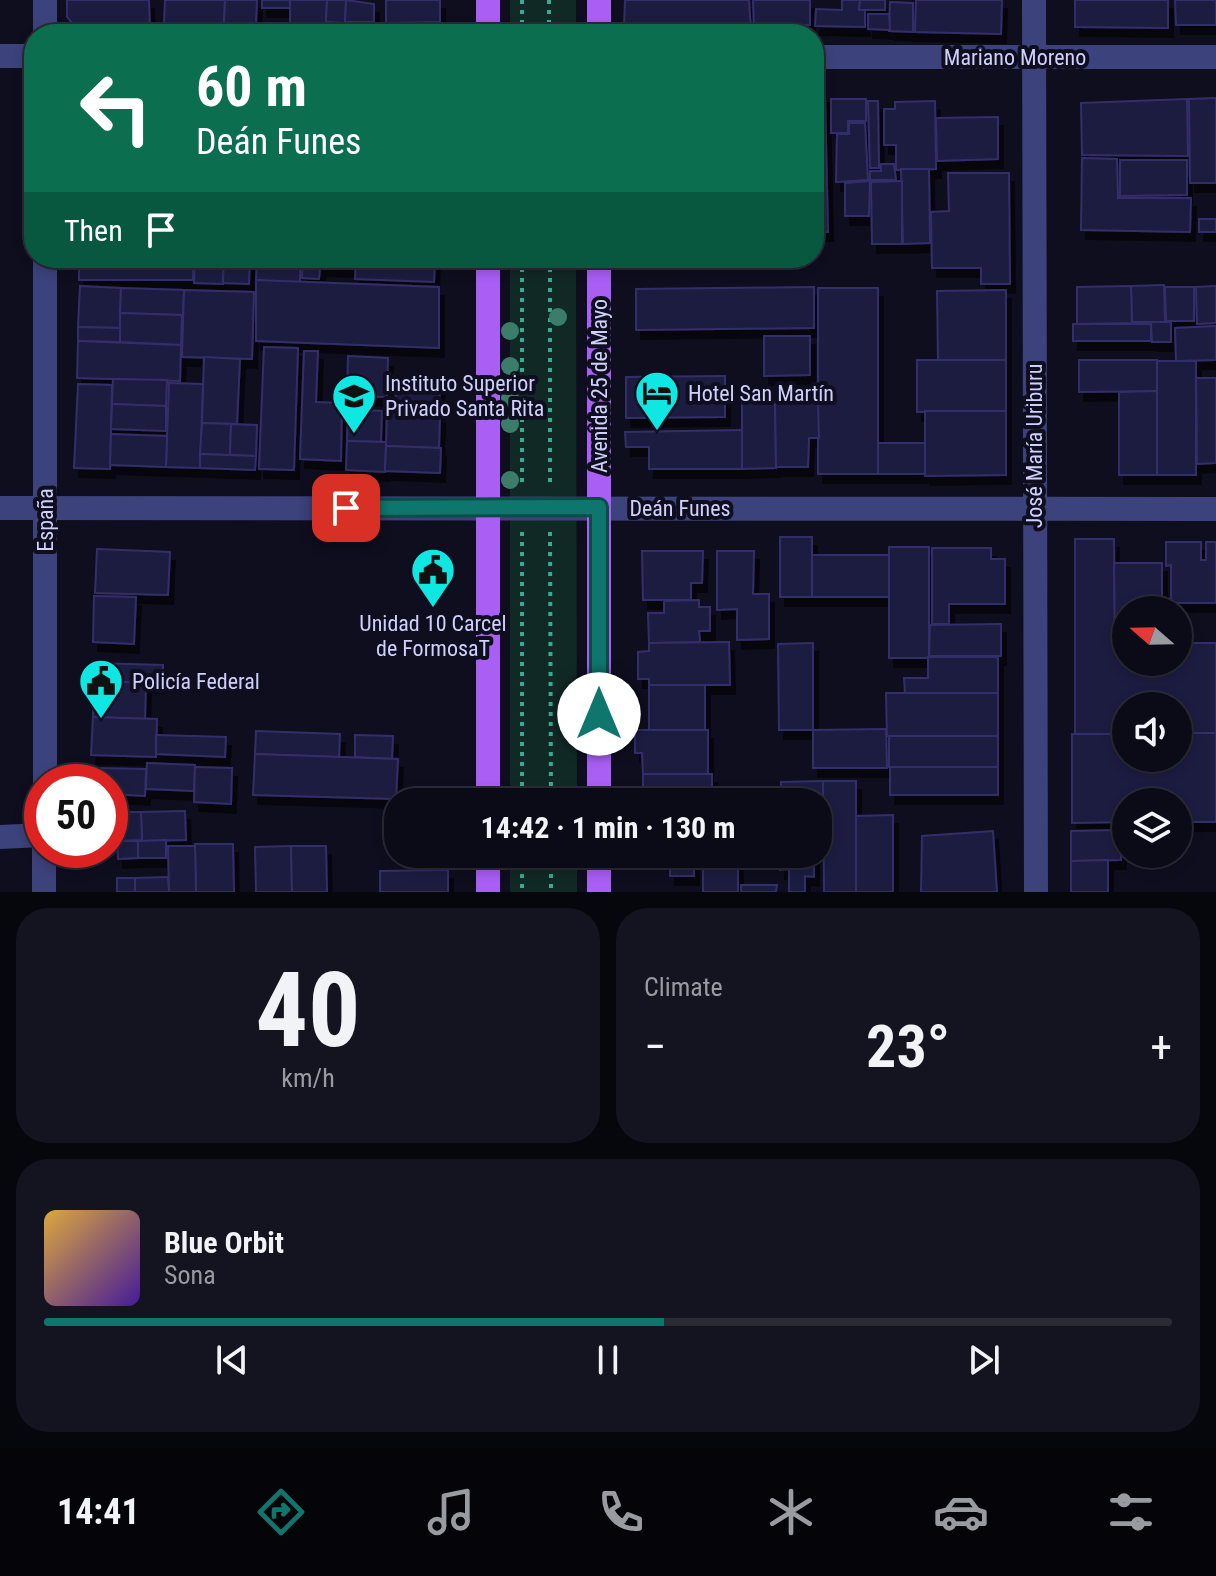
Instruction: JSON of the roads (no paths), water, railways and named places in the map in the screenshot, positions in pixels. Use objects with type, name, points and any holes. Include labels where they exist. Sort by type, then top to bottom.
[{"type":"main road","points":[[488,0],[488,24]]},
{"type":"main road","points":[[599,0],[599,24]]},
{"type":"main road","points":[[488,268],[488,788]]},
{"type":"main road","name":"Avenida 25 de Mayo","points":[[599,268],[599,788]]},
{"type":"main road","points":[[488,868],[488,892]]},
{"type":"main road","points":[[599,868],[599,892]]},
{"type":"street","points":[[45,0],[45,24]]},
{"type":"street","name":"José María Uriburu","points":[[1034,0],[1036,892]]},
{"type":"street","points":[[0,56],[24,56]]},
{"type":"street","name":"Mariano Moreno","points":[[824,57],[1216,57]]},
{"type":"street","name":"España","points":[[45,268],[45,764]]},
{"type":"street","name":"Deán Funes","points":[[0,508],[1216,509]]},
{"type":"street","points":[[0,837],[24,836]]},
{"type":"street","points":[[44,868],[44,892]]},
{"type":"place","name":"Hotel San Martín","points":[[657,432]]},
{"type":"place","name":"Instituto Superior Privado Santa Rita","points":[[354,435]]},
{"type":"place","name":"Unidad 10 Carcel de FormosaT","points":[[433,609]]},
{"type":"place","name":"Policía Federal","points":[[101,720]]}]
